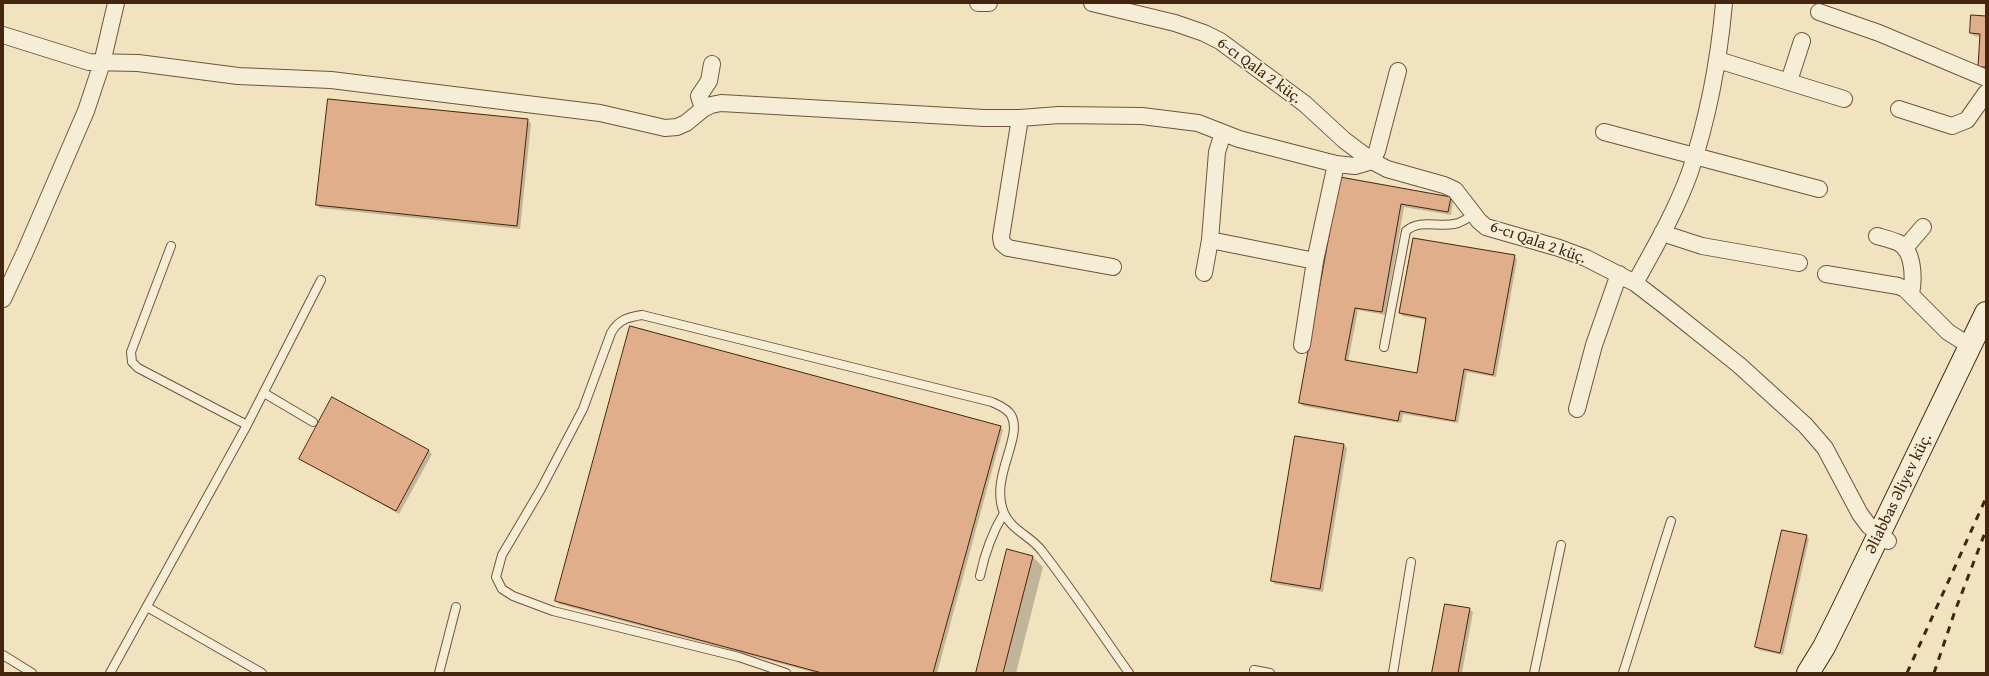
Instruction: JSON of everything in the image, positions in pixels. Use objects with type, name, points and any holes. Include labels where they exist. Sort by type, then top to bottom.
[{"type":"main road","name":"Əliabbas Əliyev küç.","points":[[1808,673],[1884,538],[1978,341],[1986,313]]},
{"type":"main road","points":[[1823,673],[1884,538]]},
{"type":"street","points":[[3,300],[26,252],[86,111],[102,63],[116,3]]},
{"type":"street","points":[[978,3],[989,3]]},
{"type":"street","name":"6-cı Qala 2 küç.","points":[[1092,3],[1175,23],[1204,33],[1220,41],[1305,104],[1344,140],[1372,161],[1387,169],[1444,185],[1455,190],[1473,214],[1486,226],[1559,248],[1635,283],[1739,365],[1805,425],[1825,448],[1860,514],[1884,538]]},
{"type":"street","points":[[1635,283],[1662,233],[1689,173],[1695,155],[1718,60],[1724,3]]},
{"type":"street","points":[[1819,12],[1879,33],[1986,78]]},
{"type":"street","points":[[3,35],[76,58],[102,63],[138,63],[238,76],[339,81],[600,113],[665,128],[677,127],[686,123],[703,109],[711,105],[721,104],[984,118],[1020,118],[1058,115],[1142,116],[1185,120],[1239,139],[1336,164],[1355,166],[1372,161],[1380,143],[1398,71]]},
{"type":"street","points":[[1789,81],[1802,41]]},
{"type":"street","points":[[1718,60],[1844,99]]},
{"type":"street","points":[[703,109],[699,96],[709,80],[712,64]]},
{"type":"street","points":[[1899,109],[1952,126],[1967,120],[1986,93]]},
{"type":"street","points":[[1020,118],[1001,237],[1002,243],[1008,248],[1113,267]]},
{"type":"street","points":[[1604,132],[1819,189]]},
{"type":"street","points":[[1204,274],[1210,240],[1217,152],[1223,133]]},
{"type":"street","points":[[1302,345],[1315,261],[1336,164]]},
{"type":"street","points":[[1905,248],[1923,227]]},
{"type":"street","points":[[1662,233],[1702,246],[1799,264]]},
{"type":"street","points":[[1877,236],[1900,244],[1909,254],[1913,284],[1911,294]]},
{"type":"street","points":[[1210,240],[1315,261]]},
{"type":"street","points":[[1577,409],[1597,338],[1618,274]]},
{"type":"street","points":[[1826,274],[1898,286],[1911,294],[1948,332],[1978,341]]},
{"type":"lane","points":[[1384,347],[1406,230],[1418,224],[1454,224],[1463,221],[1473,214]]},
{"type":"lane","points":[[171,246],[131,352],[132,362],[138,368],[247,425]]},
{"type":"lane","points":[[110,673],[247,425],[321,280]]},
{"type":"lane","points":[[786,673],[739,657],[553,611],[513,596],[502,589],[496,577],[502,555],[541,489],[583,409],[611,333],[619,322],[631,316],[642,314],[992,402],[1003,407],[1011,415],[1014,425],[1014,436],[1003,469],[999,488],[1000,501],[1004,512],[1010,524],[1041,550],[1129,673]]},
{"type":"lane","points":[[264,393],[313,422]]},
{"type":"lane","points":[[980,576],[987,546],[994,529],[1004,512]]},
{"type":"lane","points":[[1622,673],[1671,521]]},
{"type":"lane","points":[[1534,673],[1561,545]]},
{"type":"lane","points":[[1393,673],[1411,562]]},
{"type":"lane","points":[[147,607],[262,673]]},
{"type":"lane","points":[[438,673],[456,607]]},
{"type":"lane","points":[[3,655],[32,673]]},
{"type":"lane","points":[[1254,670],[1270,673]]},
{"type":"building","points":[[1971,15],[1986,16],[1986,67],[1978,67],[1980,34],[1970,33]]},
{"type":"building","points":[[328,99],[528,119],[517,226],[316,205]]},
{"type":"building","points":[[1340,177],[1451,197],[1448,212],[1401,204],[1382,312],[1355,308],[1345,360],[1417,373],[1426,318],[1399,313],[1413,238],[1515,255],[1493,375],[1464,369],[1455,421],[1400,411],[1398,421],[1299,403]]},
{"type":"building","points":[[630,326],[1001,426],[933,673],[822,673],[555,601]]},
{"type":"building","points":[[332,397],[429,450],[396,511],[299,459]]},
{"type":"building","points":[[1295,436],[1344,444],[1320,589],[1271,581]]},
{"type":"building","points":[[1782,530],[1807,535],[1780,653],[1755,647]]},
{"type":"building","points":[[1007,549],[1033,556],[1003,673],[976,673]]},
{"type":"building","points":[[1445,604],[1470,608],[1458,673],[1432,673]]},
{"type":"railway","points":[[1907,673],[1986,498]]},
{"type":"railway","points":[[1934,673],[1955,611],[1986,530]]}]
